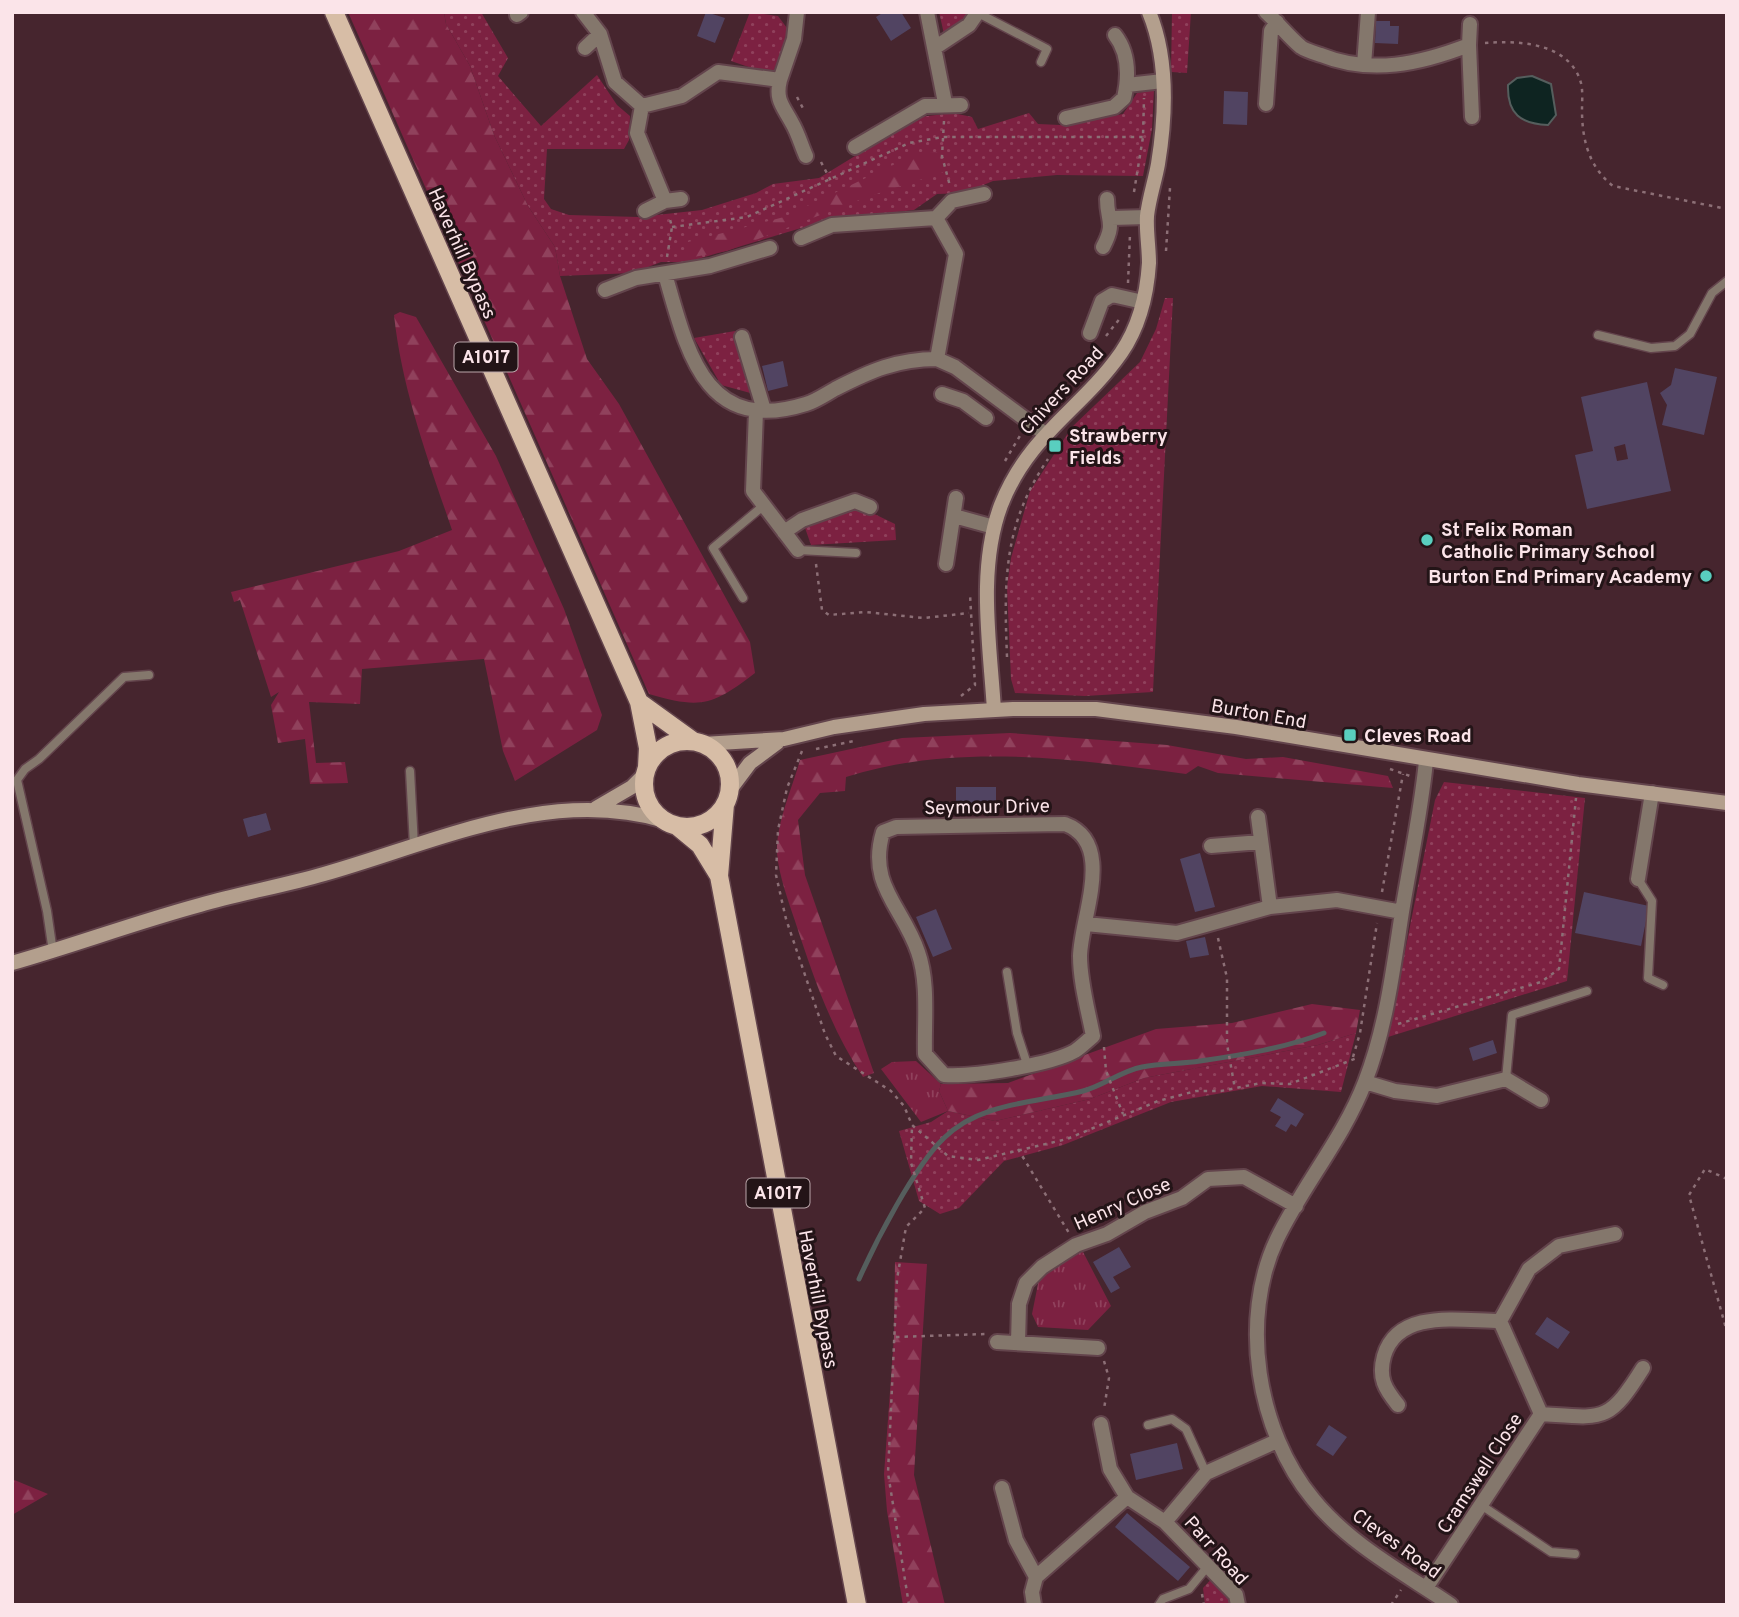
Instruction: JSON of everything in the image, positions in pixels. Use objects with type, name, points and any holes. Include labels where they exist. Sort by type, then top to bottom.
[{"type":"main road","name":"Haverhill Bypass","points":[[334,12],[639,702],[648,748],[646,770]]},
{"type":"main road","points":[[639,702],[698,743],[715,751],[724,762],[727,797],[705,823],[671,823],[647,800],[646,770],[666,746],[698,743]]},
{"type":"main road","name":"Haverhill Bypass","points":[[727,797],[719,876],[856,1605]]},
{"type":"main road","name":"Haverhill Bypass","points":[[671,823],[700,845],[719,876]]},
{"type":"street","points":[[584,12],[600,34],[615,82],[642,106]]},
{"type":"street","points":[[797,12],[794,38],[777,93],[779,105],[794,125],[806,156]]},
{"type":"street","points":[[927,12],[945,103]]},
{"type":"street","name":"Chivers Road","points":[[994,710],[988,604],[995,527],[1023,462],[1044,433],[1104,375],[1121,353],[1131,336],[1143,302],[1149,264],[1147,217],[1161,137],[1163,81],[1149,12]]},
{"type":"street","points":[[1364,65],[1368,12]]},
{"type":"street","points":[[936,47],[969,26],[978,13]]},
{"type":"street","points":[[1272,17],[1302,48],[1344,64],[1395,66],[1469,45]]},
{"type":"street","points":[[1266,104],[1272,17]]},
{"type":"street","points":[[1470,24],[1472,117]]},
{"type":"street","points":[[585,48],[600,34]]},
{"type":"street","points":[[1066,118],[1114,107],[1124,98],[1127,68],[1122,44],[1115,35]]},
{"type":"street","points":[[642,106],[682,96],[718,72],[780,80]]},
{"type":"street","points":[[1127,85],[1163,81]]},
{"type":"street","points":[[855,147],[925,106],[945,103],[961,105]]},
{"type":"street","points":[[642,106],[637,133],[666,207]]},
{"type":"street","points":[[801,238],[832,225],[910,222],[936,218],[952,201],[984,194]]},
{"type":"street","points":[[645,211],[666,207],[681,199]]},
{"type":"street","points":[[1103,247],[1110,234],[1112,218],[1107,210],[1107,199]]},
{"type":"street","points":[[1112,218],[1147,217]]},
{"type":"street","points":[[936,218],[956,254],[937,359]]},
{"type":"street","points":[[605,289],[636,278],[710,266],[770,248]]},
{"type":"street","points":[[665,274],[686,348],[711,390],[731,402],[760,410],[807,404],[878,367],[908,359],[937,359],[955,367],[1044,433]]},
{"type":"street","points":[[1090,334],[1102,301],[1112,295],[1143,302]]},
{"type":"street","points":[[742,337],[760,410],[752,491],[784,532],[804,551]]},
{"type":"street","points":[[963,401],[976,383]]},
{"type":"street","points":[[942,394],[963,401],[986,418]]},
{"type":"street","points":[[946,564],[956,498]]},
{"type":"street","points":[[784,532],[802,520],[855,501],[870,507]]},
{"type":"street","points":[[954,516],[995,527]]},
{"type":"street","name":"Burton End","points":[[727,797],[750,763],[764,750],[784,739],[801,734],[924,714],[1096,709],[1159,716],[1578,784],[1727,803]]},
{"type":"street","name":"Burton End","points":[[698,743],[784,739]]},
{"type":"street","name":"Cleves Road","points":[[1426,761],[1382,1026],[1365,1082],[1338,1139],[1276,1241],[1259,1293],[1258,1366],[1277,1441],[1312,1499],[1357,1542],[1446,1603]]},
{"type":"street","points":[[596,808],[632,787],[646,770]]},
{"type":"street","points":[[1638,879],[1652,793]]},
{"type":"street","points":[[12,963],[202,904],[287,885],[512,818],[596,808],[632,811],[671,823]]},
{"type":"street","points":[[1258,817],[1270,906]]},
{"type":"street","name":"Seymour Drive","points":[[1065,824],[1079,829],[1087,839],[1093,858],[1086,924],[1080,955],[1093,1036],[1075,1051],[1027,1064],[965,1076],[944,1075],[925,1054],[923,974],[918,950],[880,878],[878,846],[883,832],[895,827],[1065,824]]},
{"type":"street","points":[[1211,846],[1261,842]]},
{"type":"street","points":[[1086,924],[1177,933],[1270,906],[1337,900],[1402,912]]},
{"type":"street","points":[[1365,1082],[1395,1090],[1437,1096],[1506,1079],[1541,1100]]},
{"type":"street","name":"Henry Close","points":[[1018,1343],[1019,1304],[1026,1283],[1042,1267],[1076,1245],[1107,1234],[1145,1212],[1182,1198],[1208,1179],[1244,1177],[1296,1206]]},
{"type":"street","points":[[1398,1405],[1382,1385],[1381,1368],[1386,1348],[1401,1330],[1425,1321],[1500,1321],[1529,1269],[1559,1245],[1615,1234]]},
{"type":"street","name":"Cramswell Close","points":[[1500,1321],[1541,1413]]},
{"type":"street","points":[[997,1342],[1098,1348]]},
{"type":"street","name":"Cramswell Close","points":[[1541,1413],[1593,1417],[1620,1405],[1643,1368]]},
{"type":"street","name":"Cramswell Close","points":[[1426,1588],[1541,1413]]},
{"type":"street","name":"Parr Road","points":[[1101,1424],[1110,1469],[1127,1497],[1165,1521],[1236,1595],[1238,1605]]},
{"type":"street","name":"Parr Road","points":[[1165,1521],[1206,1473],[1277,1441]]},
{"type":"street","points":[[1002,1488],[1016,1540],[1036,1577]]},
{"type":"street","points":[[1034,1605],[1032,1592],[1036,1577],[1127,1497]]},
{"type":"lane","points":[[978,13],[1047,49],[1041,62]]},
{"type":"lane","points":[[1598,335],[1651,348],[1675,346],[1690,334],[1712,293],[1727,281]]},
{"type":"lane","points":[[743,598],[713,548],[763,506]]},
{"type":"lane","points":[[804,551],[856,553]]},
{"type":"lane","points":[[53,952],[47,911],[17,780],[25,769],[39,759],[124,677],[149,675]]},
{"type":"lane","points":[[410,771],[414,846]]},
{"type":"lane","points":[[1638,879],[1652,901],[1648,978],[1663,985]]},
{"type":"lane","points":[[1007,972],[1017,1033],[1027,1064]]},
{"type":"lane","points":[[1506,1079],[1512,1015],[1587,991]]},
{"type":"lane","points":[[1148,1425],[1172,1419],[1186,1429],[1206,1473]]},
{"type":"lane","points":[[1481,1505],[1551,1552],[1575,1554]]},
{"type":"lane","points":[[1158,1605],[1163,1599],[1189,1589],[1208,1566]]},
{"type":"path","points":[[1469,45],[1510,41],[1537,45],[1568,60],[1581,83],[1582,137],[1599,174],[1614,186],[1727,209]]},
{"type":"path","points":[[1002,467],[1029,422],[1122,315],[1127,297],[1130,216],[1143,137],[1144,83]]},
{"type":"path","points":[[945,103],[942,156],[952,201]]},
{"type":"path","points":[[672,227],[747,217],[831,181],[909,143],[943,137],[1161,137]]},
{"type":"path","points":[[822,162],[831,181]]},
{"type":"path","points":[[665,274],[672,227],[666,207]]},
{"type":"path","points":[[804,551],[817,565],[822,610],[829,615],[865,612],[924,618],[969,613]]},
{"type":"path","points":[[960,712],[959,696],[975,685],[969,613],[971,587]]},
{"type":"path","points":[[801,734],[802,752],[787,788],[778,830],[776,875],[786,919],[825,1034],[836,1056],[891,1091],[904,1106],[912,1125],[925,1139],[948,1156],[978,1160],[1068,1139],[1158,1101],[1196,1091],[1261,1083],[1300,1082],[1353,1057],[1370,1062]]},
{"type":"path","points":[[1382,1026],[1427,1017],[1541,982],[1559,969],[1578,784]]},
{"type":"path","points":[[1215,924],[1227,978],[1227,1044],[1235,1088]]},
{"type":"path","points":[[1093,1036],[1096,1044],[1105,1048],[1106,1071],[1123,1115]]},
{"type":"path","points":[[909,1605],[888,1473],[897,1279],[906,1227],[925,1208],[911,1163],[912,1125]]},
{"type":"path","points":[[1018,1149],[1076,1245]]},
{"type":"path","points":[[1727,1179],[1705,1169],[1689,1195],[1727,1332]]},
{"type":"path","points":[[896,1337],[983,1332],[997,1342]]},
{"type":"path","points":[[1098,1348],[1109,1378],[1101,1424]]},
{"type":"green space","points":[[348,12],[444,12],[446,24],[470,66],[494,135],[528,206],[555,247],[560,276],[587,359],[619,404],[750,642],[755,673],[728,692],[705,702],[694,703],[649,694]]},
{"type":"green space","points":[[444,12],[481,12],[508,58],[498,76],[541,126],[597,75],[617,105],[630,116],[629,140],[624,149],[547,149],[544,199],[551,209],[569,215],[638,217],[702,210],[756,193],[773,184],[819,178],[919,117],[953,113],[972,117],[978,129],[1029,113],[1038,124],[1060,125],[1123,114],[1137,93],[1154,90],[1152,129],[1143,176],[1057,175],[993,181],[964,193],[937,194],[914,210],[828,220],[688,262],[661,262],[633,273],[560,276],[555,247],[528,206],[494,135],[470,66],[446,24]]},
{"type":"green space","points":[[750,12],[778,16],[790,32],[774,70],[766,73],[731,61]]},
{"type":"green space","points":[[939,12],[971,12],[944,34]]},
{"type":"green space","points":[[1172,12],[1191,12],[1187,73],[1171,72]]},
{"type":"green space","points":[[937,152],[944,172],[867,197],[727,251],[688,258],[688,242],[784,217],[914,155]]},
{"type":"green space","points":[[1165,298],[1173,298],[1153,692],[1085,696],[1015,693],[1011,679],[1007,587],[1011,558],[1030,491],[1072,427],[1140,362],[1156,329]]},
{"type":"green space","points":[[400,312],[416,317],[496,456],[564,609],[602,715],[597,730],[515,781],[503,751],[484,659],[362,669],[360,704],[309,702],[316,763],[345,762],[348,783],[310,784],[305,739],[278,743],[271,705],[279,692],[271,697],[240,600],[234,602],[231,592],[399,551],[452,530],[417,424],[403,370],[394,315]]},
{"type":"green space","points":[[735,331],[754,394],[721,385],[694,338]]},
{"type":"green space","points":[[858,506],[895,524],[896,540],[811,545],[804,525]]},
{"type":"green space","points":[[1010,733],[1167,745],[1246,759],[1283,757],[1388,776],[1393,788],[1218,773],[1198,766],[1186,774],[1101,763],[1015,757],[930,760],[888,766],[846,777],[845,791],[820,793],[798,820],[805,875],[874,1073],[863,1077],[841,1040],[824,1002],[780,870],[777,853],[779,830],[800,760],[902,738]]},
{"type":"green space","points":[[1444,782],[1585,798],[1567,981],[1388,1037],[1435,800]]},
{"type":"green space","points":[[1312,1004],[1360,1010],[1356,1033],[1318,1045],[1144,1078],[1090,1099],[995,1121],[948,1111],[939,1091],[941,1084],[1008,1083],[1156,1029],[1232,1023]]},
{"type":"green space","points":[[1356,1033],[1341,1092],[1262,1086],[1171,1102],[1063,1145],[1004,1161],[959,1208],[940,1214],[919,1201],[899,1131],[931,1122],[948,1111],[995,1121],[1090,1099],[1144,1078],[1318,1045]]},
{"type":"green space","points":[[916,1061],[941,1084],[939,1091],[948,1111],[921,1122],[881,1069],[892,1062]]},
{"type":"green space","points":[[1082,1250],[1111,1306],[1088,1330],[1038,1327],[1032,1314],[1039,1279]]},
{"type":"green space","points":[[895,1262],[927,1264],[914,1475],[945,1605],[903,1605],[887,1511],[884,1474],[894,1337]]},
{"type":"green space","points":[[12,1479],[48,1494],[12,1515]]},
{"type":"green space","points":[[1214,1576],[1231,1597],[1232,1605],[1205,1605],[1203,1588]]},
{"type":"shaded area","points":[[1532,76],[1551,84],[1556,115],[1548,125],[1523,120],[1510,103],[1508,85],[1517,78]]},
{"type":"building","points":[[706,12],[725,18],[715,43],[697,36]]},
{"type":"building","points":[[884,12],[901,12],[911,28],[891,41],[876,17]]},
{"type":"building","points":[[1376,21],[1390,21],[1390,26],[1399,26],[1398,44],[1375,43]]},
{"type":"building","points":[[1224,91],[1248,92],[1247,125],[1223,124]]},
{"type":"building","points":[[783,361],[788,386],[768,391],[762,366]]},
{"type":"building","points":[[1675,368],[1717,377],[1704,435],[1662,425],[1667,405],[1660,393],[1671,385]]},
{"type":"building","points":[[1647,382],[1671,491],[1587,509],[1575,455],[1593,451],[1581,397]],"holes":[[[1625,444],[1628,459],[1617,461],[1614,447]]]},
{"type":"building","points":[[956,787],[996,787],[996,806],[956,806]]},
{"type":"building","points":[[266,813],[271,830],[248,837],[243,819]]},
{"type":"building","points":[[1200,853],[1215,907],[1195,912],[1180,859]]},
{"type":"building","points":[[1584,892],[1649,906],[1641,946],[1575,933]]},
{"type":"building","points":[[936,909],[952,949],[933,957],[916,917]]},
{"type":"building","points":[[1205,937],[1209,955],[1190,958],[1186,941]]},
{"type":"building","points":[[1493,1040],[1497,1053],[1473,1061],[1469,1048]]},
{"type":"building","points":[[1278,1098],[1304,1114],[1296,1127],[1291,1124],[1286,1132],[1275,1126],[1281,1117],[1270,1111]]},
{"type":"building","points":[[1119,1247],[1131,1267],[1113,1277],[1120,1288],[1111,1293],[1093,1262]]},
{"type":"building","points":[[1547,1317],[1570,1332],[1558,1349],[1535,1334]]},
{"type":"building","points":[[1329,1425],[1347,1437],[1333,1456],[1316,1445]]},
{"type":"building","points":[[1177,1443],[1183,1469],[1136,1480],[1130,1454]]},
{"type":"building","points":[[1127,1513],[1190,1567],[1178,1581],[1115,1527]]},
{"type":"waterway","points":[[859,1279],[885,1225],[920,1167],[944,1138],[974,1117],[991,1110],[1083,1091],[1142,1067],[1247,1053],[1294,1043],[1324,1033]]},
{"type":"place","name":"Strawberry Fields","points":[[1055,446]]},
{"type":"place","name":"St Felix Roman Catholic Primary School","points":[[1427,540]]},
{"type":"place","name":"Burton End Primary Academy","points":[[1706,576]]},
{"type":"place","name":"Cleves Road","points":[[1350,735]]}]
